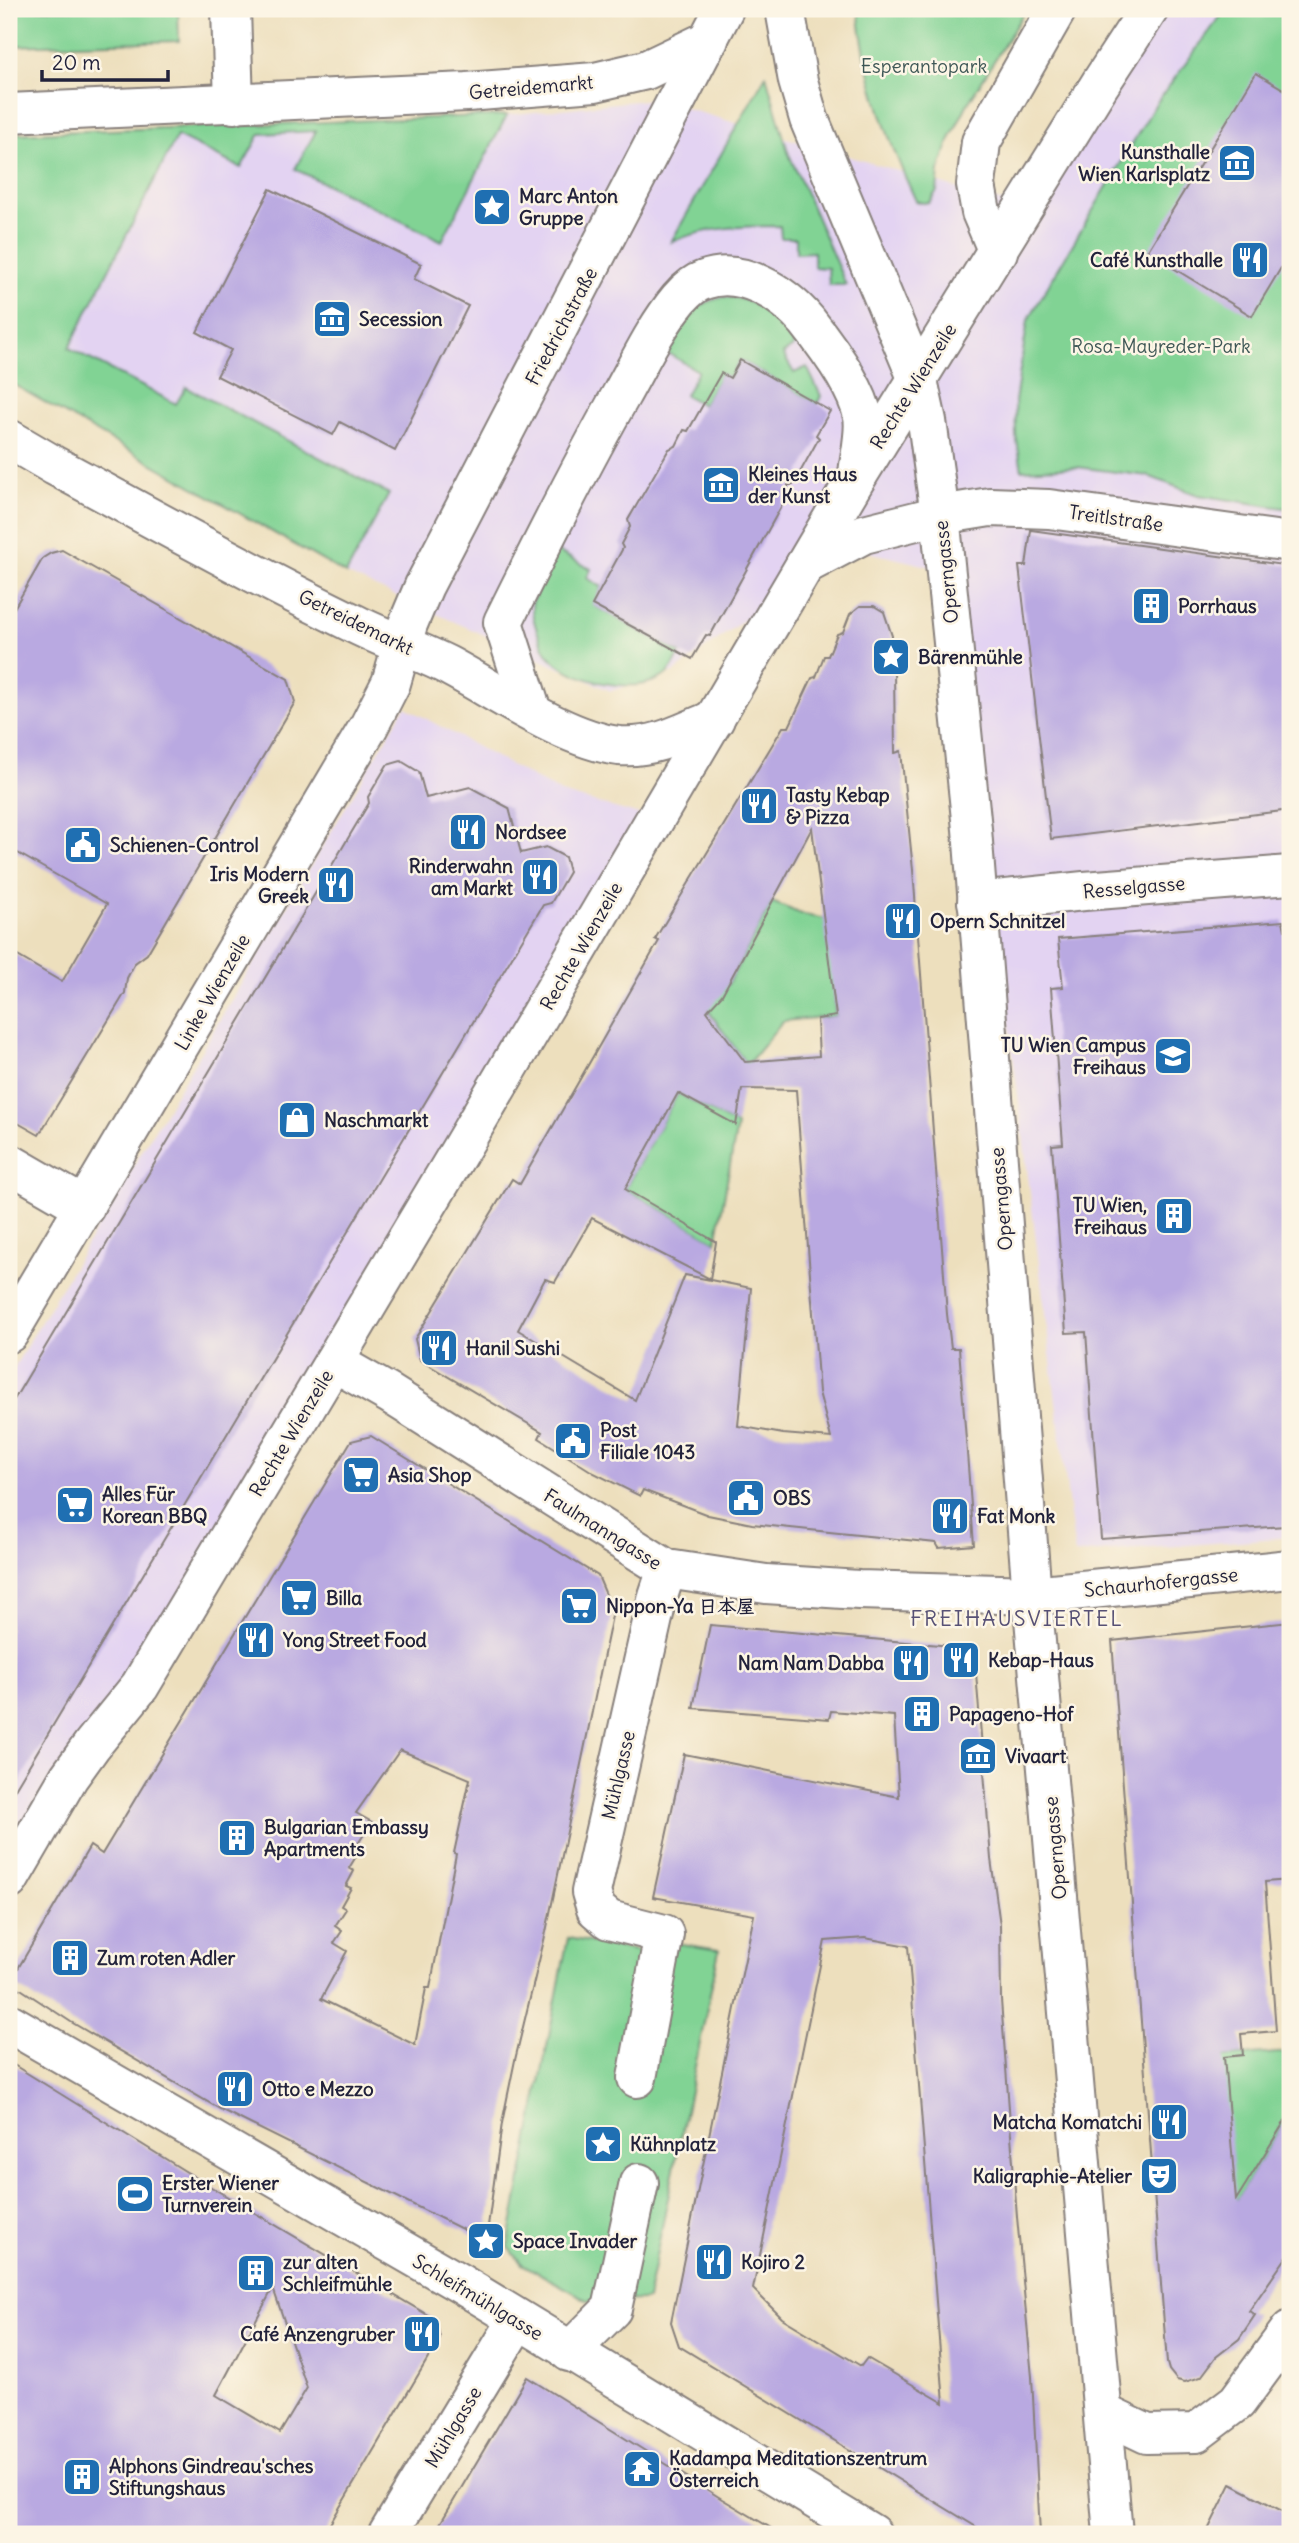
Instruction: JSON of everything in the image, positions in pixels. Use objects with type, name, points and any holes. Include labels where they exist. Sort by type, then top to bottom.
[{"type":"main road","points":[[231,9],[234,103]]},
{"type":"main road","name":"Operngasse","points":[[785,9],[809,119],[918,380],[928,421],[971,816],[1032,1595],[1105,2414],[1113,2534]]},
{"type":"main road","points":[[998,251],[981,212],[976,185],[981,142],[1057,9]]},
{"type":"main road","name":"Rechte Wienzeile","points":[[9,1880],[69,1777],[140,1686],[858,475],[1149,9]]},
{"type":"main road","name":"Getreidemarkt","points":[[9,113],[467,92],[595,82],[646,70],[717,24]]},
{"type":"main road","name":"Friedrichstraße","points":[[403,646],[408,624],[424,586],[717,24]]},
{"type":"main road","points":[[532,712],[503,622],[581,467],[653,339],[680,298],[691,288],[703,280],[717,277],[754,283],[774,290],[806,321],[845,374],[863,418],[858,475]]},
{"type":"main road","name":"Getreidemarkt","points":[[9,439],[54,466],[311,601],[444,664],[592,741],[621,746],[647,746],[715,719]]},
{"type":"main road","name":"Treitlstraße","points":[[805,565],[864,534],[940,515],[990,507],[1049,509],[1290,542]]},
{"type":"main road","name":"Linke Wienzeile","points":[[9,1334],[369,726],[391,683],[403,646]]},
{"type":"main road","name":"Resselgasse","points":[[977,902],[1290,875]]},
{"type":"main road","points":[[9,1163],[85,1207]]},
{"type":"main road","name":"Faulmanngasse","points":[[334,1362],[390,1394],[667,1569],[766,1584],[1032,1595]]},
{"type":"main road","name":"Mühlgasse","points":[[637,2078],[664,1934],[609,1920],[596,1909],[592,1892],[658,1596],[667,1569]]},
{"type":"main road","name":"Schaurhofergasse","points":[[1032,1595],[1290,1569]]},
{"type":"main road","name":"Schleifmühlgasse","points":[[9,2024],[461,2284],[517,2321],[872,2534]]},
{"type":"main road","points":[[569,2352],[612,2309],[639,2183]]},
{"type":"main road","name":"Mühlgasse","points":[[388,2534],[517,2321]]},
{"type":"main road","points":[[1105,2414],[1147,2434],[1196,2433],[1237,2402],[1290,2330]]},
{"type":"shaded area","points":[[1163,9],[1290,9],[1290,1537],[1075,1554],[953,572],[843,546],[673,673],[611,691],[346,574],[9,382],[9,134],[507,115],[654,99],[1010,204]]},
{"type":"shaded area","name":"Naschmarkt","points":[[405,707],[561,793],[661,821],[9,1886],[9,1376]]},
{"type":"green space","points":[[9,9],[178,9],[179,41],[9,46]]},
{"type":"green space","name":"Esperantopark","points":[[858,9],[1026,9],[967,105],[950,139],[939,171],[937,191],[929,202],[916,201],[887,131],[866,59]]},
{"type":"green space","name":"Rosa-Mayreder-Park","points":[[1226,9],[1290,9],[1290,509],[1198,495],[1148,476],[1077,467],[1022,470],[1016,435],[1015,401],[1028,320],[1155,105]]},
{"type":"green space","points":[[766,75],[788,152],[846,285],[829,285],[828,268],[814,267],[814,252],[796,253],[796,238],[781,238],[780,226],[724,228],[671,242]]},
{"type":"green space","points":[[507,115],[442,241],[295,169],[316,131],[260,134],[241,168],[177,136],[69,348],[176,404],[186,387],[389,494],[346,574],[9,382],[9,134]]},
{"type":"green space","points":[[723,297],[755,304],[773,317],[794,342],[793,347],[783,354],[794,373],[807,367],[821,396],[817,404],[740,360],[730,378],[721,374],[703,405],[685,395],[698,371],[664,351],[681,324],[694,310]]},
{"type":"green space","points":[[555,550],[591,569],[587,578],[602,587],[593,605],[680,653],[667,673],[649,683],[605,683],[590,680],[563,668],[549,656],[538,634],[532,605]]},
{"type":"green space","points":[[772,902],[804,915],[833,920],[835,1016],[783,1021],[747,1065],[659,941],[728,984]]},
{"type":"green space","points":[[678,1093],[737,1126],[716,1242],[625,1189]]},
{"type":"green space","points":[[568,1938],[643,1952],[676,1943],[719,1950],[647,2300],[589,2301],[522,2264],[508,2246]]},
{"type":"green space","points":[[1290,2052],[1290,2113],[1231,2209],[1214,2058]]},
{"type":"building","points":[[1256,73],[1290,93],[1290,253],[1252,316],[1147,252]]},
{"type":"building","name":"Secession","points":[[270,189],[421,264],[414,279],[468,306],[395,451],[340,422],[333,435],[217,376],[231,350],[197,332]]},
{"type":"building","name":"Kleines Haus der Kunst","points":[[740,360],[830,411],[816,435],[819,438],[793,485],[788,485],[788,494],[710,636],[706,635],[692,659],[592,605],[623,548],[621,544],[630,527],[628,520],[669,449],[676,446],[684,430],[688,431],[721,373],[730,378]]},
{"type":"building","points":[[1031,530],[1290,566],[1290,810],[1051,839],[1019,566],[1026,566]]},
{"type":"building","points":[[62,550],[288,679],[295,702],[147,954],[135,963],[127,978],[125,993],[39,1135],[9,1118],[9,951],[62,982],[107,904],[9,848],[9,617],[43,558]]},
{"type":"building","points":[[860,606],[874,606],[884,612],[892,636],[890,670],[894,670],[895,753],[901,751],[913,870],[947,1314],[951,1348],[959,1348],[974,1545],[939,1548],[936,1543],[752,1524],[708,1515],[643,1490],[640,1496],[594,1473],[539,1438],[542,1432],[420,1360],[415,1339],[512,1179],[520,1184],[659,941],[655,939],[783,727],[789,727],[812,678],[816,677],[824,656],[828,656],[837,634],[843,632],[850,614]],"holes":[[[812,828],[836,1016],[817,1019],[819,1056],[745,1062],[707,1011],[722,995]],[[742,1089],[796,1090],[819,1392],[831,1438],[783,1434],[738,1426],[751,1288],[685,1275],[635,1400],[518,1330],[545,1279],[555,1282],[592,1218],[710,1279],[716,1242],[625,1189],[678,1093],[736,1125]]]},
{"type":"building","name":"Naschmarkt","points":[[401,761],[419,772],[426,798],[470,787],[509,808],[521,853],[546,847],[565,857],[569,872],[551,903],[543,905],[9,1799],[9,1408],[369,803],[368,797],[387,765]]},
{"type":"building","name":"TU Wien, Freihaus","points":[[1283,921],[1285,930],[1290,930],[1290,1522],[1285,1523],[1285,1526],[1101,1539],[1086,1332],[1066,1333],[1052,1145],[1063,1144],[1051,988],[1063,987],[1058,939]]},
{"type":"building","points":[[371,1436],[598,1576],[613,1611],[546,1932],[502,2123],[486,2241],[220,2109],[71,2022],[10,1982],[90,1846],[102,1854],[351,1441]],"holes":[[[400,1750],[470,1779],[430,1988],[426,1988],[415,2045],[321,1999],[347,1951],[334,1943],[342,1931],[335,1926],[346,1909],[341,1906],[351,1888],[346,1886],[354,1871],[349,1868],[357,1855],[352,1853],[372,1822],[356,1813]]]},
{"type":"building","points":[[1290,1622],[1290,1880],[1265,1882],[1276,2031],[1241,2034],[1243,2055],[1224,2057],[1236,2200],[1290,2113],[1290,2252],[1249,2311],[1255,2315],[1239,2339],[1216,2357],[1201,2377],[1185,2382],[1177,2380],[1167,2363],[1112,1641]]},
{"type":"building","points":[[710,1625],[974,1648],[991,1859],[1000,1925],[1001,2000],[1032,2377],[1040,2534],[988,2534],[679,2346],[671,2322],[754,1915],[653,1897],[684,1754],[899,1797],[894,1716],[831,1711],[829,1719],[693,1708]],"holes":[[[865,1938],[908,1946],[944,2403],[867,2358],[861,2366],[782,2318],[753,2289],[825,1941]]]},
{"type":"building","points":[[9,2062],[206,2184],[436,2320],[440,2338],[324,2534],[9,2534]],"holes":[[[273,2288],[307,2388],[280,2433],[216,2395]]]},
{"type":"building","points":[[527,2377],[722,2499],[781,2534],[434,2534]]},
{"type":"building","points":[[1231,2484],[1290,2515],[1290,2534],[1206,2534]]},
{"type":"place","name":"Kunsthalle Wien Karlsplatz","points":[[1237,163]]},
{"type":"place","name":"Marc Anton Gruppe","points":[[492,207]]},
{"type":"place","name":"Café Kunsthalle","points":[[1250,260]]},
{"type":"place","name":"Secession","points":[[332,319]]},
{"type":"place","name":"Kleines Haus der Kunst","points":[[721,485]]},
{"type":"place","name":"Porrhaus","points":[[1151,606]]},
{"type":"place","name":"Bärenmühle","points":[[891,657]]},
{"type":"place","name":"Tasty Kebap & Pizza","points":[[759,806]]},
{"type":"place","name":"Nordsee","points":[[468,832]]},
{"type":"place","name":"Schienen-Control","points":[[83,845]]},
{"type":"place","name":"Rinderwahn am Markt","points":[[540,877]]},
{"type":"place","name":"Iris Modern Greek","points":[[336,885]]},
{"type":"place","name":"Opern Schnitzel","points":[[903,921]]},
{"type":"place","name":"TU Wien Campus Freihaus","points":[[1173,1056]]},
{"type":"place","name":"Naschmarkt","points":[[297,1120]]},
{"type":"place","name":"TU Wien, Freihaus","points":[[1174,1216]]},
{"type":"place","name":"Hanil Sushi","points":[[439,1348]]},
{"type":"place","name":"Post Filiale 1043","points":[[573,1441]]},
{"type":"place","name":"Asia Shop","points":[[361,1475]]},
{"type":"place","name":"OBS","points":[[746,1498]]},
{"type":"place","name":"Alles Für Korean BBQ","points":[[75,1505]]},
{"type":"place","name":"Fat Monk","points":[[950,1516]]},
{"type":"place","name":"Billa","points":[[299,1598]]},
{"type":"place","name":"Nippon-Ya 日本屋","points":[[579,1606]]},
{"type":"place","name":"Yong Street Food","points":[[256,1640]]},
{"type":"place","name":"Kebap-Haus","points":[[961,1660]]},
{"type":"place","name":"Nam Nam Dabba","points":[[911,1663]]},
{"type":"place","name":"Papageno-Hof","points":[[922,1714]]},
{"type":"place","name":"Vivaart","points":[[978,1756]]},
{"type":"place","name":"Bulgarian Embassy Apartments","points":[[237,1838]]},
{"type":"place","name":"Zum roten Adler","points":[[70,1958]]},
{"type":"place","name":"Otto e Mezzo","points":[[235,2089]]},
{"type":"place","name":"Matcha Komatchi","points":[[1169,2122]]},
{"type":"place","name":"Kühnplatz","points":[[603,2144]]},
{"type":"place","name":"Kaligraphie-Atelier","points":[[1159,2176]]},
{"type":"place","name":"Erster Wiener Turnverein","points":[[135,2194]]},
{"type":"place","name":"Space Invader","points":[[486,2241]]},
{"type":"place","name":"Kojiro 2","points":[[714,2262]]},
{"type":"place","name":"zur alten Schleifmühle","points":[[256,2273]]},
{"type":"place","name":"Café Anzengruber","points":[[422,2334]]},
{"type":"place","name":"Kadampa Meditationszentrum Österreich","points":[[642,2469]]},
{"type":"place","name":"Alphons Gindreau'sches Stiftungshaus","points":[[82,2477]]},
{"type":"district","name":"FREIHAUSVIERTEL","points":[[1017,1619]]}]
